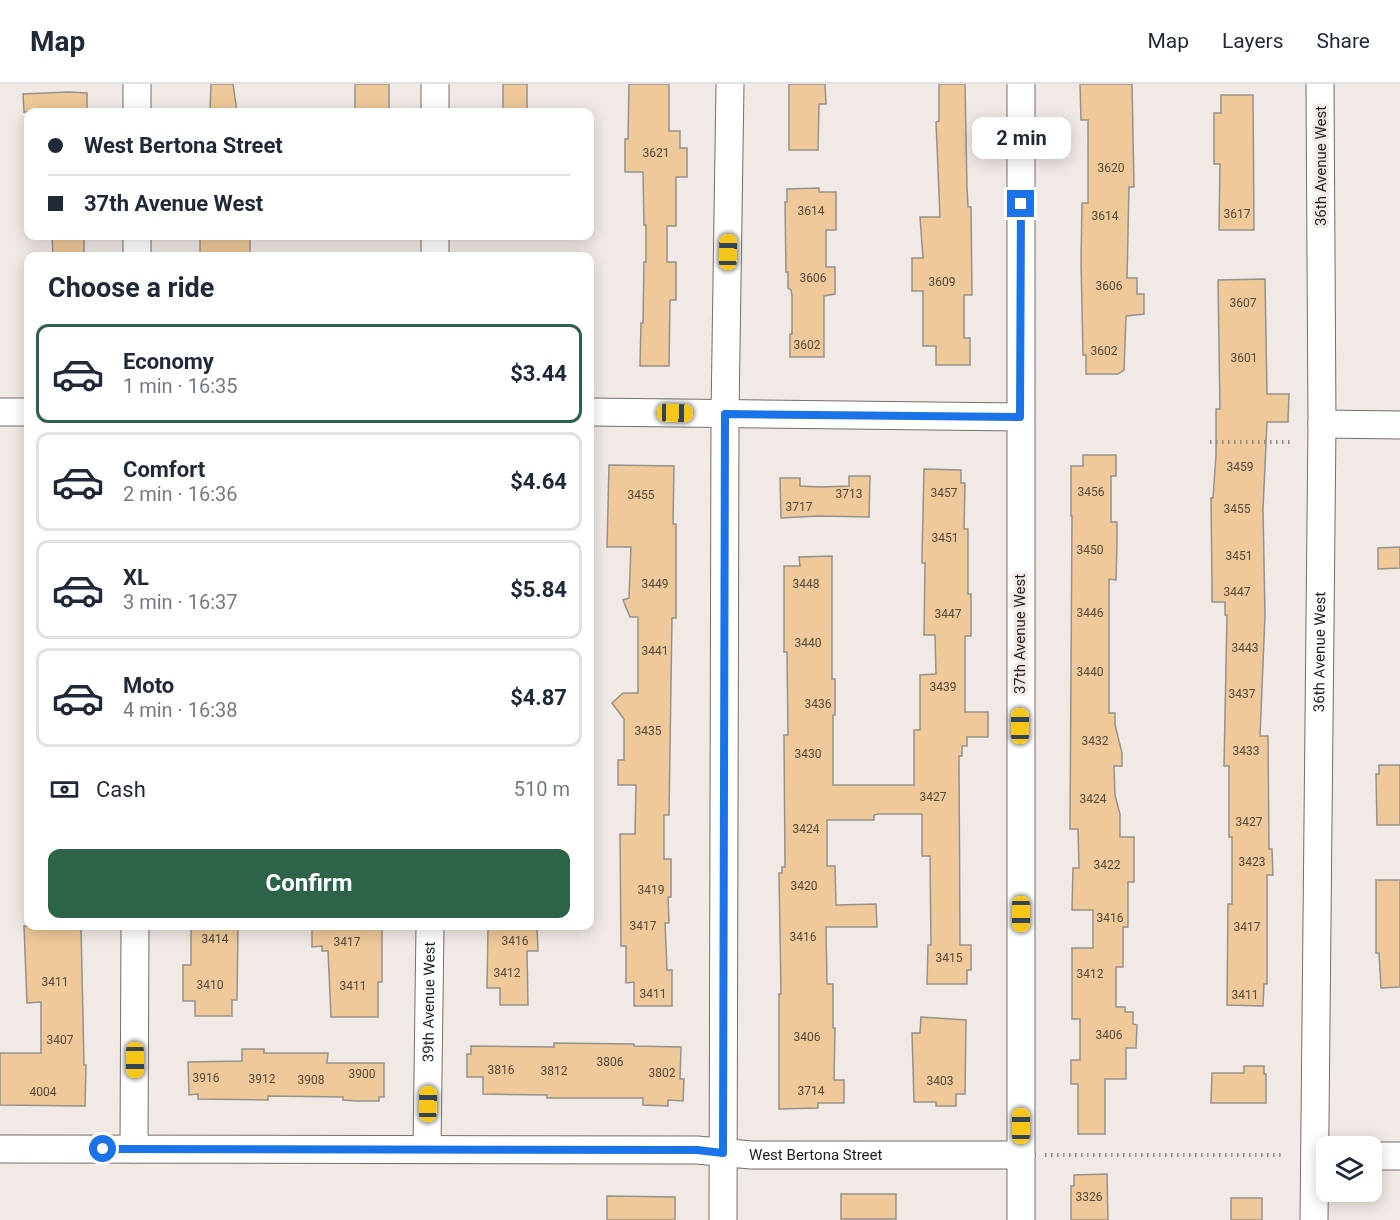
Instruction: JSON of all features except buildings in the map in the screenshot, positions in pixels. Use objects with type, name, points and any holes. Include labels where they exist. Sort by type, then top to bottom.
[{"type":"street","points":[[137,84],[137,108]]},
{"type":"street","points":[[435,84],[435,108]]},
{"type":"street","points":[[723,1220],[725,414],[730,84]]},
{"type":"street","name":"37th Avenue West","points":[[1021,84],[1020,417],[1032,1155],[1021,1220]]},
{"type":"street","name":"36th Avenue West","points":[[1320,84],[1321,1136]]},
{"type":"street","points":[[0,412],[24,412]]},
{"type":"street","points":[[594,412],[1020,417]]},
{"type":"street","points":[[1322,424],[1400,425]]},
{"type":"street","points":[[134,1149],[135,930]]},
{"type":"street","name":"39th Avenue West","points":[[427,1149],[430,930]]},
{"type":"street","name":"West Bertona Street","points":[[0,1149],[697,1150],[751,1155],[1032,1155]]},
{"type":"street","points":[[1382,1156],[1400,1156]]},
{"type":"street","name":"36th Avenue West","points":[[1314,1220],[1316,1201]]},
{"type":"path","points":[[1210,442],[1291,442]]},
{"type":"path","points":[[1032,1155],[1284,1155]]},
{"type":"route","points":[[103,1149],[697,1150],[723,1153],[725,414],[1020,417],[1021,204]]}]
